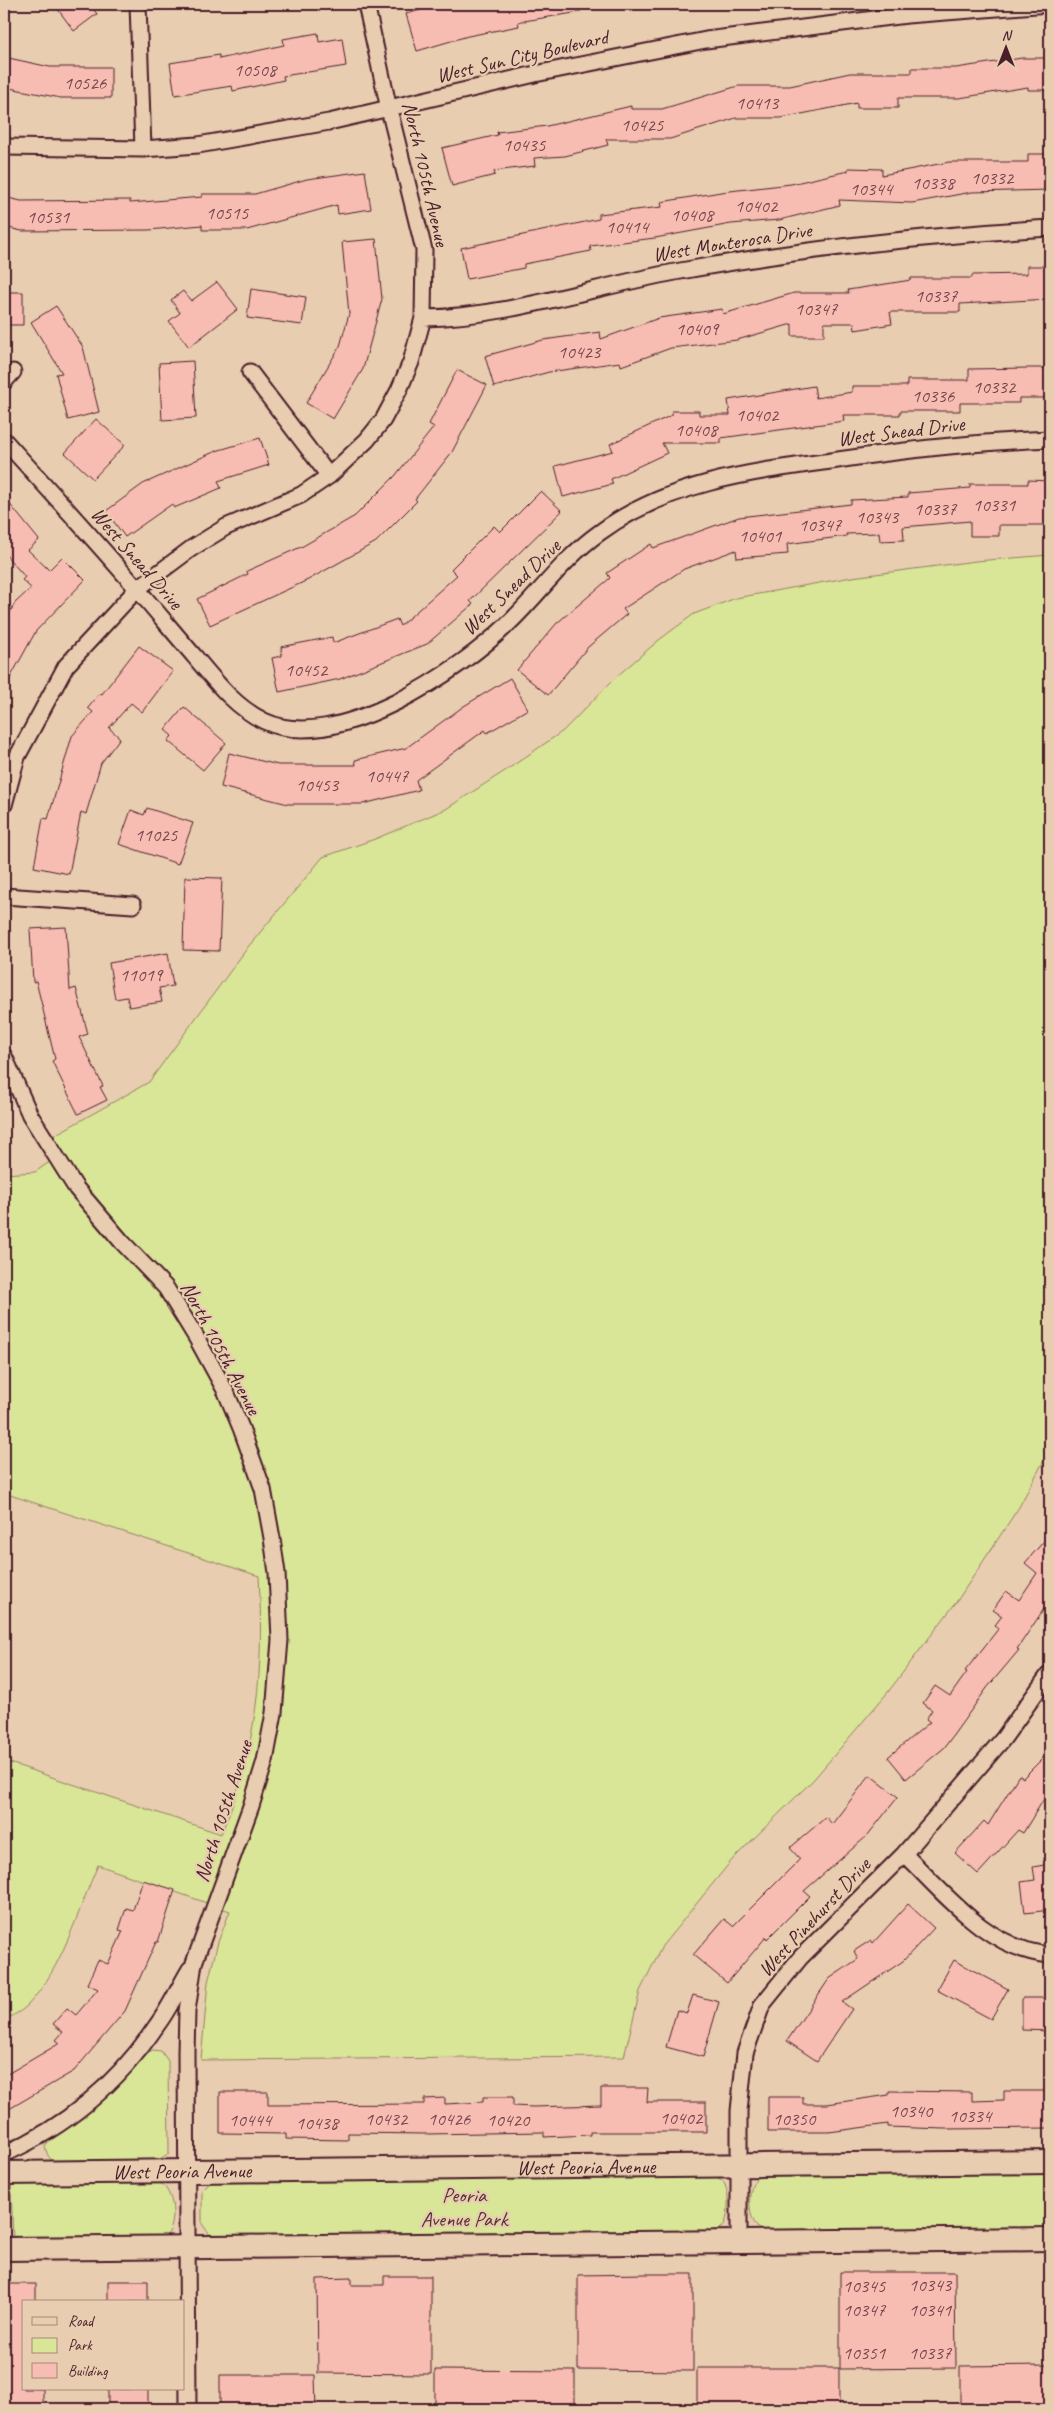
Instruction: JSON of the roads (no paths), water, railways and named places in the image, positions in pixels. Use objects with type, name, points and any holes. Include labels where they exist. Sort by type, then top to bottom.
[{"type":"street","points":[[138,4],[142,149]]},
{"type":"street","name":"North 105th Avenue","points":[[4,805],[17,757],[66,666],[137,589],[192,548],[226,528],[301,495],[329,476],[350,458],[383,420],[411,362],[423,318],[424,250],[389,109],[366,4]]},
{"type":"street","name":"West Sun City Boulevard","points":[[4,147],[142,149],[250,137],[389,109],[535,74],[643,51],[907,9],[1050,4]]},
{"type":"street","name":"West Monterosa Drive","points":[[423,318],[456,317],[487,312],[643,278],[802,252],[925,236],[1050,228]]},
{"type":"street","points":[[250,372],[329,476]]},
{"type":"street","name":"West Snead Drive","points":[[4,440],[137,589],[227,695],[245,710],[267,723],[289,728],[312,729],[358,720],[387,707],[433,680],[469,656],[509,623],[552,575],[599,532],[634,511],[675,493],[716,479],[874,454],[1050,439]]},
{"type":"street","points":[[4,896],[132,905]]},
{"type":"street","name":"North 105th Avenue","points":[[4,1056],[30,1115],[76,1188],[122,1242],[166,1288],[226,1392],[263,1489],[272,1538],[279,1600],[280,1640],[274,1712],[264,1761],[254,1798],[194,1963],[157,2025],[126,2064],[91,2101],[61,2125],[4,2154]]},
{"type":"street","name":"West Pinehurst Drive","points":[[739,2243],[739,2112],[744,2053],[762,2005],[800,1958],[904,1854],[1003,1739],[1050,1672]]},
{"type":"street","points":[[904,1854],[972,1920],[1010,1944],[1050,1955]]},
{"type":"street","name":"North 105th Avenue","points":[[188,2409],[186,2053],[188,2012],[194,1963]]},
{"type":"street","name":"West Peoria Avenue","points":[[4,2174],[1050,2162]]},
{"type":"street","points":[[4,2249],[1050,2239]]},
{"type":"park label","name":"Peoria Avenue Park","points":[[464,2207]]}]
